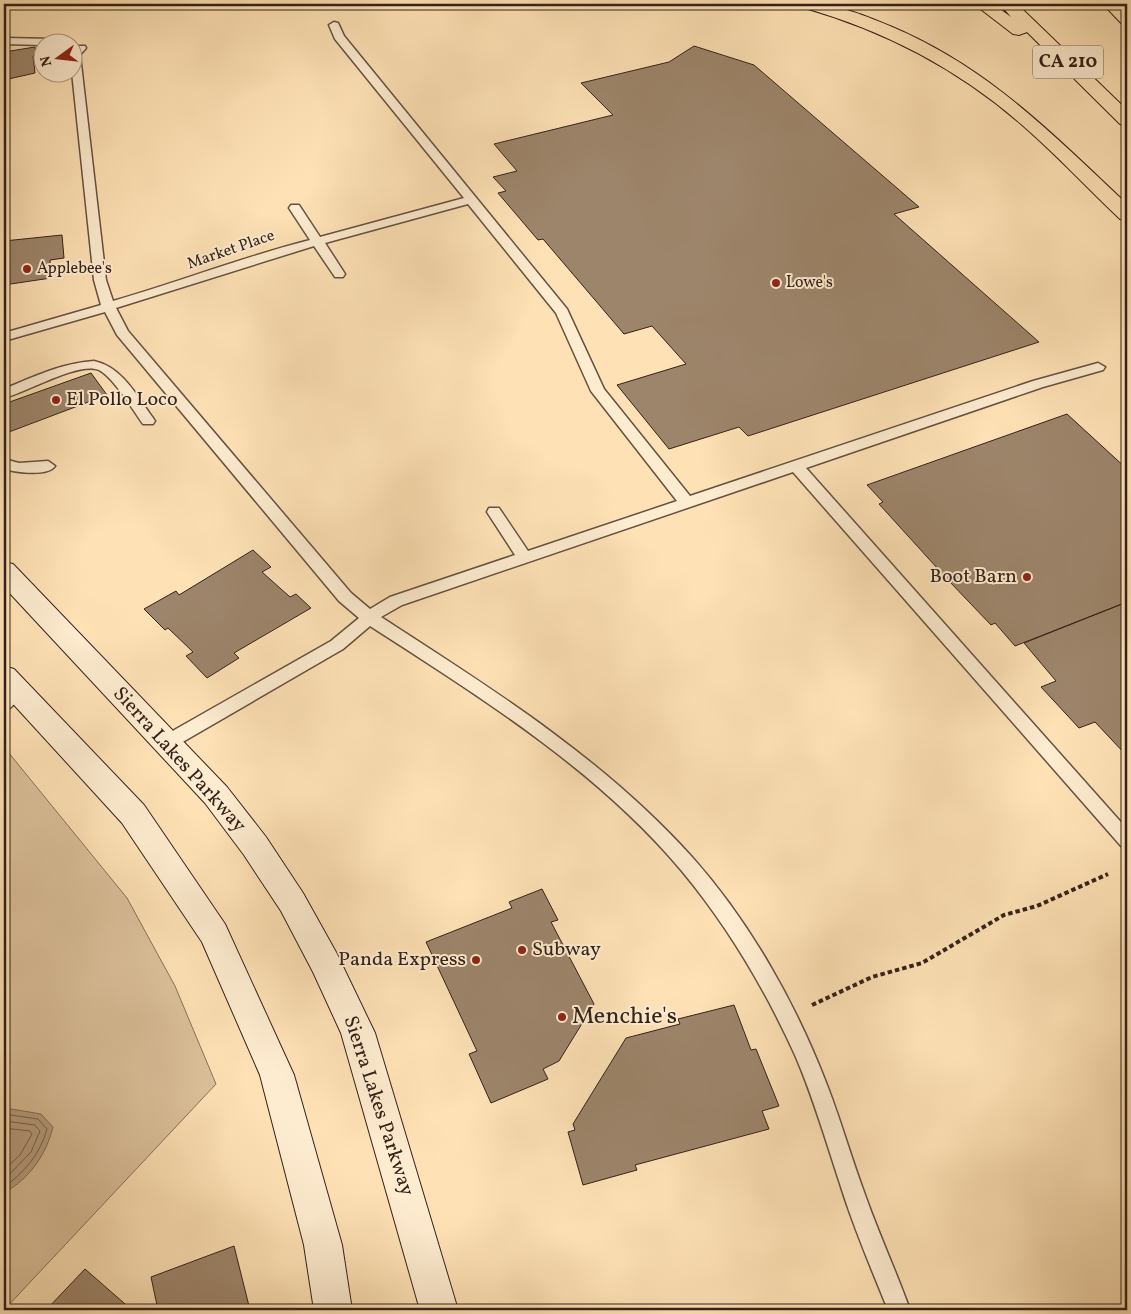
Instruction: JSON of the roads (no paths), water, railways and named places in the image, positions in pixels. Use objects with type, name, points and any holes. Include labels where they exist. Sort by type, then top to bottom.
[{"type":"highway","points":[[811,4],[877,27],[951,64],[1014,108],[1127,215]]},
{"type":"highway","points":[[982,4],[1081,75]]},
{"type":"highway","name":"CA 210","points":[[1008,4],[1127,120]]},
{"type":"highway","points":[[1111,4],[1127,19]]},
{"type":"street","name":"Sierra Lakes Parkway","points":[[4,571],[168,742],[216,795],[260,853],[292,902],[342,996],[358,1033],[433,1284],[439,1310]]},
{"type":"street","points":[[9,690],[133,814],[214,934],[277,1075],[323,1245],[333,1310]]},
{"type":"lane","points":[[334,25],[339,37],[562,312],[598,391],[687,503]]},
{"type":"lane","points":[[4,41],[32,40]]},
{"type":"lane","points":[[4,47],[32,40]]},
{"type":"lane","points":[[77,82],[98,268],[108,306],[133,347],[334,586],[369,617],[531,727],[588,770],[662,838],[686,863],[723,910],[766,980],[820,1089],[853,1192],[899,1310]]},
{"type":"lane","name":"Market Place","points":[[4,337],[172,288],[270,254],[471,200]]},
{"type":"lane","points":[[295,208],[339,274]]},
{"type":"lane","points":[[4,394],[74,367],[95,365],[108,372],[148,420]]},
{"type":"lane","points":[[168,742],[337,645],[369,617],[396,601],[1038,384],[1098,367]]},
{"type":"lane","points":[[4,464],[19,468],[48,466]]},
{"type":"lane","points":[[796,466],[1127,841]]},
{"type":"lane","points":[[494,512],[525,558]]},
{"type":"water","points":[[11,1109],[41,1114],[53,1127],[46,1147],[36,1165],[22,1180],[4,1193],[4,1110]]},
{"type":"place","name":"Applebee's","points":[[27,269]]},
{"type":"place","name":"Lowe's","points":[[776,283]]},
{"type":"place","name":"El Pollo Loco","points":[[56,400]]},
{"type":"place","name":"Boot Barn","points":[[1027,577]]},
{"type":"place","name":"Subway","points":[[522,950]]},
{"type":"place","name":"Panda Express","points":[[476,960]]},
{"type":"place","name":"Menchie's","points":[[562,1017]]}]
